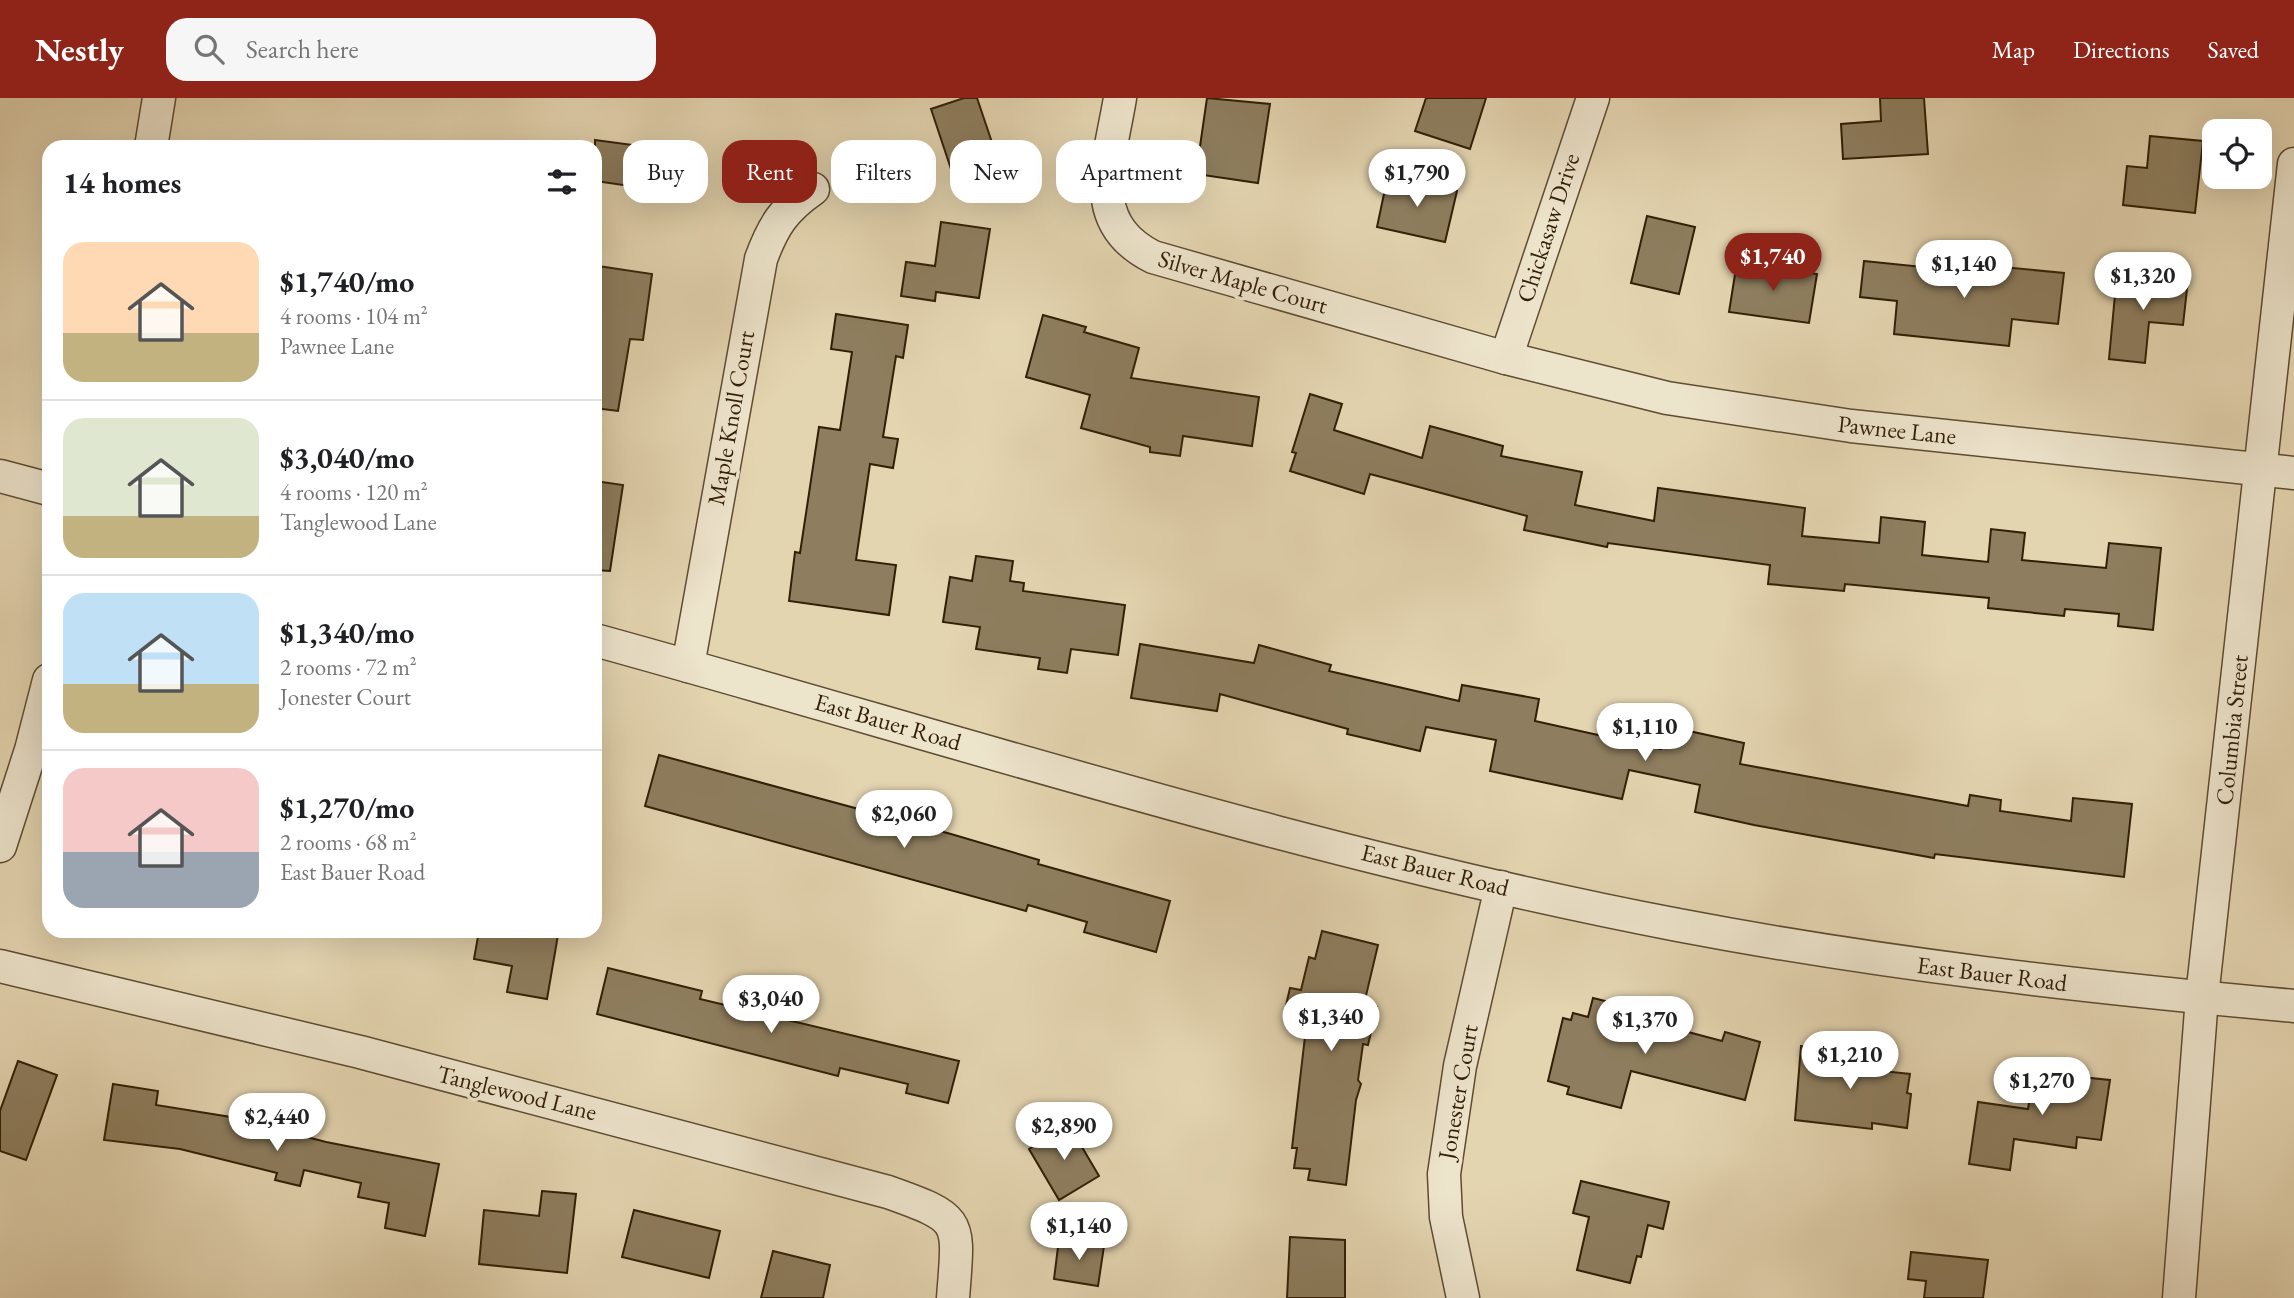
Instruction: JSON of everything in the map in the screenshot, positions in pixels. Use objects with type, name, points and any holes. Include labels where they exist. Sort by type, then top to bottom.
[{"type":"street","points":[[152,140],[159,98]]},
{"type":"street","name":"Silver Maple Court","points":[[1119,98],[1105,190],[1113,221],[1132,246],[1153,257],[1506,358]]},
{"type":"street","name":"Chickasaw Drive","points":[[1506,358],[1593,98]]},
{"type":"street","name":"Columbia Street","points":[[2179,1298],[2202,997],[2294,164]]},
{"type":"street","name":"Maple Knoll Court","points":[[688,666],[761,259],[771,230],[781,215],[796,203]]},
{"type":"street","name":"Pawnee Lane","points":[[1506,358],[1598,383],[1753,412],[2294,472]]},
{"type":"street","points":[[0,476],[42,487]]},
{"type":"street","name":"East Bauer Road","points":[[602,642],[1291,835],[1501,887],[1675,925],[1853,957],[1988,975],[2294,1006]]},
{"type":"street","points":[[0,846],[42,707]]},
{"type":"street","name":"Jonester Court","points":[[1463,1298],[1446,1217],[1444,1174],[1460,1066],[1501,887]]},
{"type":"street","name":"Tanglewood Lane","points":[[0,967],[360,1052],[888,1192],[936,1209],[951,1221],[956,1238],[953,1298]]},
{"type":"building","points":[[964,98],[977,98],[991,140],[950,140],[950,166],[931,109]]},
{"type":"building","points":[[1207,98],[1270,104],[1258,183],[1206,175],[1206,140],[1201,140]]},
{"type":"building","points":[[1426,98],[1486,98],[1470,149],[1415,131]]},
{"type":"building","points":[[1880,98],[1924,98],[1928,154],[1843,159],[1841,124],[1881,121]]},
{"type":"building","points":[[2150,136],[2202,141],[2195,213],[2123,205],[2127,166],[2147,168]]},
{"type":"building","points":[[602,141],[623,144],[623,185],[602,182]]},
{"type":"building","points":[[1388,175],[1457,191],[1445,242],[1377,227]]},
{"type":"building","points":[[1647,216],[1695,227],[1679,294],[1631,283]]},
{"type":"building","points":[[941,222],[990,229],[979,298],[936,292],[935,301],[901,296],[906,262],[935,266]]},
{"type":"building","points":[[1864,261],[1981,273],[1982,265],[2064,273],[2058,324],[2012,319],[2009,346],[1894,334],[1897,301],[1860,297]]},
{"type":"building","points":[[1737,262],[1817,274],[1809,323],[1729,312]]},
{"type":"building","points":[[602,267],[652,274],[643,340],[630,339],[618,411],[602,409]]},
{"type":"building","points":[[2117,273],[2188,280],[2183,325],[2149,322],[2145,363],[2109,359]]},
{"type":"building","points":[[836,314],[908,325],[903,358],[896,356],[883,437],[898,439],[893,468],[870,464],[856,560],[896,565],[889,615],[789,601],[795,552],[800,553],[819,427],[840,430],[852,352],[831,349]]},
{"type":"building","points":[[1043,315],[1086,327],[1084,332],[1139,348],[1131,378],[1259,397],[1252,446],[1183,436],[1180,456],[1150,452],[1150,447],[1081,428],[1090,395],[1026,377]]},
{"type":"building","points":[[1310,394],[1342,404],[1334,430],[1422,458],[1430,426],[1503,446],[1501,456],[1582,472],[1575,505],[1654,521],[1658,488],[1805,508],[1802,536],[1879,543],[1881,517],[1925,522],[1922,555],[1988,562],[1991,529],[2025,533],[2022,560],[2106,568],[2109,543],[2161,548],[2153,630],[2118,626],[2119,614],[2065,609],[2064,616],[1988,608],[1989,598],[1845,584],[1844,591],[1768,584],[1770,565],[1608,543],[1607,547],[1524,530],[1527,516],[1370,474],[1364,494],[1290,471],[1296,453],[1292,452]]},
{"type":"building","points":[[602,482],[623,485],[610,571],[602,570]]},
{"type":"building","points":[[976,556],[1013,561],[1010,581],[1024,583],[1023,591],[1125,605],[1118,655],[1071,649],[1067,673],[1038,669],[1040,658],[976,649],[980,627],[943,622],[950,577],[972,581]]},
{"type":"building","points":[[1140,644],[1254,663],[1259,645],[1331,665],[1329,671],[1459,701],[1462,685],[1539,699],[1535,721],[1661,749],[1666,726],[1744,743],[1740,764],[1968,806],[1970,795],[2001,800],[2000,811],[2071,821],[2073,798],[2132,804],[2124,877],[1935,854],[1934,858],[1754,825],[1695,812],[1700,785],[1629,770],[1622,799],[1490,771],[1496,740],[1426,727],[1420,751],[1347,734],[1348,729],[1220,694],[1217,711],[1131,698]]},
{"type":"building","points":[[659,755],[951,834],[1039,860],[1038,864],[1170,901],[1156,952],[1084,932],[1087,922],[1028,905],[1026,911],[645,806]]},
{"type":"building","points":[[1322,931],[1378,945],[1364,1004],[1377,1007],[1368,1045],[1363,1044],[1358,1080],[1361,1084],[1356,1100],[1346,1185],[1308,1180],[1310,1169],[1294,1168],[1297,1148],[1292,1148],[1306,1028],[1298,1026],[1300,1018],[1284,1014],[1290,988],[1301,990],[1309,957],[1315,959]]},
{"type":"building","points":[[478,938],[557,938],[547,999],[507,992],[512,966],[474,959]]},
{"type":"building","points":[[608,968],[702,991],[700,999],[959,1061],[948,1103],[906,1093],[908,1084],[840,1068],[838,1076],[597,1014]]},
{"type":"building","points":[[1593,998],[1646,1011],[1643,1020],[1722,1041],[1725,1032],[1760,1042],[1745,1100],[1631,1071],[1621,1108],[1567,1094],[1569,1087],[1548,1081],[1563,1018],[1571,1020],[1573,1013],[1588,1017]]},
{"type":"building","points":[[1801,1046],[1872,1055],[1870,1065],[1883,1067],[1882,1071],[1910,1074],[1907,1093],[1911,1094],[1907,1128],[1872,1123],[1872,1129],[1795,1120]]},
{"type":"building","points":[[18,1061],[57,1075],[26,1160],[0,1151],[0,1111]]},
{"type":"building","points":[[2035,1065],[2082,1071],[2081,1077],[2110,1080],[2101,1140],[2077,1137],[2076,1148],[2014,1139],[2010,1170],[1969,1164],[1978,1102],[2028,1109]]},
{"type":"building","points":[[113,1084],[158,1091],[156,1105],[231,1117],[326,1142],[439,1164],[425,1236],[385,1228],[389,1203],[358,1197],[361,1183],[304,1170],[300,1186],[275,1180],[277,1173],[180,1149],[104,1140]]},
{"type":"building","points":[[1069,1125],[1099,1176],[1059,1200],[1029,1149]]},
{"type":"building","points":[[1581,1181],[1669,1202],[1663,1229],[1648,1225],[1641,1257],[1637,1256],[1630,1283],[1577,1270],[1589,1217],[1573,1213]]},
{"type":"building","points":[[542,1191],[576,1194],[567,1273],[479,1264],[484,1210],[539,1216]]},
{"type":"building","points":[[634,1210],[720,1231],[709,1278],[622,1257]]},
{"type":"building","points":[[1290,1237],[1345,1240],[1345,1298],[1287,1298]]},
{"type":"building","points":[[1059,1239],[1104,1246],[1098,1286],[1054,1279]]},
{"type":"building","points":[[773,1251],[830,1265],[823,1298],[761,1298]]},
{"type":"building","points":[[1911,1252],[1988,1260],[1983,1298],[1924,1298],[1926,1281],[1908,1279]]}]
